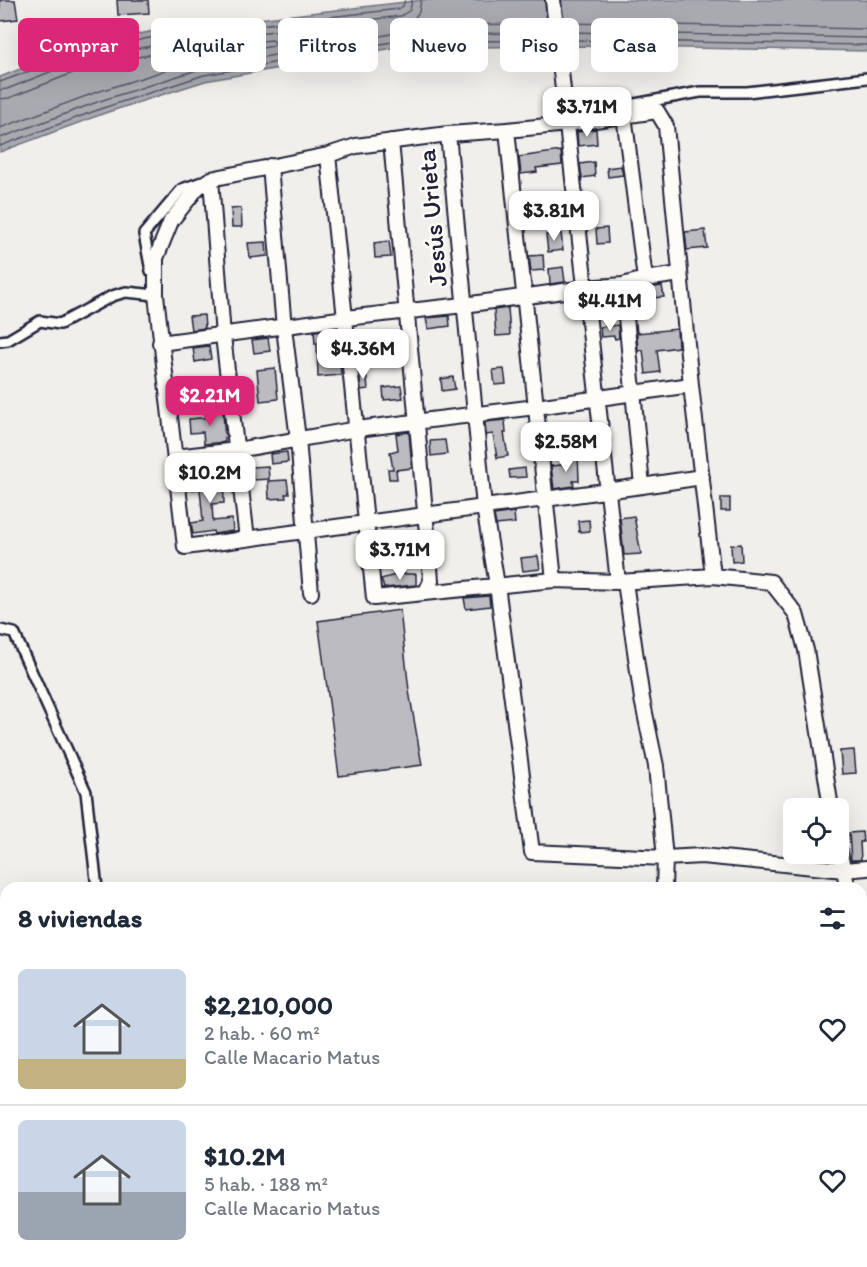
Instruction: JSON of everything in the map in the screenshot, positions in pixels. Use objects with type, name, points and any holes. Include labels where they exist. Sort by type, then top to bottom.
[{"type":"street","points":[[553,0],[608,490],[642,699],[656,766],[665,858],[664,882]]},
{"type":"street","points":[[567,124],[624,106],[700,92],[747,92],[867,78]]},
{"type":"street","points":[[156,295],[144,234],[182,189],[211,179],[328,155],[356,146],[448,134],[567,124],[657,111],[666,126],[691,385],[713,576]]},
{"type":"street","points":[[624,115],[645,279]]},
{"type":"street","points":[[507,130],[554,580]]},
{"type":"street","name":"Jesús Urieta","points":[[448,134],[484,507],[498,585],[532,852],[665,858]]},
{"type":"street","points":[[392,141],[431,581],[426,592]]},
{"type":"street","points":[[328,155],[374,598],[554,580],[622,582],[713,576],[771,582],[796,614],[806,650],[829,798]]},
{"type":"street","points":[[270,166],[284,328],[307,531],[311,593]]},
{"type":"street","points":[[211,179],[198,187],[171,221],[156,258],[160,343],[184,547],[702,477]]},
{"type":"street","points":[[211,179],[223,336],[247,539]]},
{"type":"street","points":[[160,343],[464,305],[525,295],[623,285],[680,274]]},
{"type":"street","points":[[623,285],[642,486]]},
{"type":"street","points":[[0,341],[8,340],[40,321],[60,324],[126,292],[156,295]]},
{"type":"street","points":[[175,457],[237,450],[357,429],[536,408],[691,385]]},
{"type":"street","points":[[0,630],[14,633],[86,792],[96,882]]},
{"type":"street","points":[[665,858],[702,856],[844,870],[867,868]]},
{"type":"street","points":[[842,864],[847,882]]},
{"type":"water","points":[[423,0],[867,0],[867,51],[678,48],[678,18],[591,18],[591,46],[579,46],[579,18],[500,18],[500,47],[488,47],[488,18],[390,18],[390,49],[378,51],[378,18],[278,18],[278,68],[266,70],[266,18]]},
{"type":"water","points":[[151,32],[151,72],[256,72],[205,81],[105,113],[0,152],[0,77],[18,70],[18,72],[139,72],[139,34]]},
{"type":"building","points":[[0,0],[15,0],[18,19],[0,21]]},
{"type":"building","points":[[117,0],[148,0],[149,13],[118,15]]},
{"type":"building","points":[[596,129],[597,144],[578,146],[577,132]]},
{"type":"building","points":[[561,151],[562,165],[536,168],[537,172],[521,174],[519,157]]},
{"type":"building","points":[[594,162],[595,176],[582,178],[580,164]]},
{"type":"building","points":[[621,166],[623,175],[608,177],[607,168]]},
{"type":"building","points":[[241,208],[242,227],[232,227],[231,209]]},
{"type":"building","points":[[607,228],[608,243],[597,244],[596,229]]},
{"type":"building","points":[[705,230],[707,248],[687,250],[685,232]]},
{"type":"building","points":[[561,233],[563,250],[548,252],[546,235]]},
{"type":"building","points":[[389,241],[391,257],[375,258],[374,243]]},
{"type":"building","points":[[266,242],[267,256],[250,258],[248,243]]},
{"type":"building","points":[[543,255],[544,270],[531,271],[529,256]]},
{"type":"building","points":[[563,267],[565,282],[550,284],[549,269]]},
{"type":"building","points":[[662,286],[664,297],[649,298],[648,288]]},
{"type":"building","points":[[508,308],[510,335],[496,336],[494,310]]},
{"type":"building","points":[[204,315],[205,328],[191,330],[189,316]]},
{"type":"building","points":[[449,316],[450,326],[428,329],[426,318]]},
{"type":"building","points":[[636,323],[637,333],[677,329],[678,347],[657,350],[660,372],[646,374],[643,350],[638,351]]},
{"type":"building","points":[[618,325],[619,338],[601,337],[600,327]]},
{"type":"building","points":[[327,330],[328,345],[339,344],[341,375],[318,377],[317,343],[315,344],[314,331]]},
{"type":"building","points":[[268,338],[270,351],[254,353],[252,340]]},
{"type":"building","points":[[209,346],[211,359],[195,362],[193,348]]},
{"type":"building","points":[[275,368],[278,399],[260,401],[257,370]]},
{"type":"building","points":[[504,369],[506,384],[495,385],[493,370]]},
{"type":"building","points":[[359,371],[366,371],[368,389],[361,390]]},
{"type":"building","points":[[453,377],[455,389],[442,391],[441,379]]},
{"type":"building","points":[[401,386],[403,398],[384,400],[383,388]]},
{"type":"building","points":[[223,410],[225,442],[204,444],[203,432],[190,433],[189,419],[212,417],[211,411]]},
{"type":"building","points":[[505,420],[506,433],[504,433],[508,456],[497,458],[493,434],[486,435],[485,422]]},
{"type":"building","points":[[409,432],[412,468],[396,470],[397,479],[389,479],[388,469],[393,469],[390,452],[398,450],[396,434]]},
{"type":"building","points":[[445,440],[447,454],[431,456],[430,441]]},
{"type":"building","points":[[287,452],[288,462],[271,464],[270,454]]},
{"type":"building","points":[[578,454],[579,481],[573,481],[574,486],[554,489],[551,466],[570,464],[569,455]]},
{"type":"building","points":[[268,466],[269,479],[253,480],[252,467]]},
{"type":"building","points":[[525,468],[526,477],[510,478],[509,470]]},
{"type":"building","points":[[223,475],[224,503],[212,504],[213,521],[232,519],[233,531],[193,534],[191,523],[203,521],[200,489],[188,490],[186,479]]},
{"type":"building","points":[[287,480],[289,494],[285,494],[286,498],[269,499],[268,481]]},
{"type":"building","points":[[721,498],[730,498],[730,511],[721,511]]},
{"type":"building","points":[[514,512],[515,523],[496,525],[494,515]]},
{"type":"building","points":[[634,516],[641,554],[624,555],[620,518]]},
{"type":"building","points":[[589,520],[590,531],[579,532],[578,521]]},
{"type":"building","points":[[741,544],[742,561],[732,562],[731,545]]},
{"type":"building","points":[[538,556],[540,569],[523,571],[521,558]]},
{"type":"building","points":[[399,574],[416,574],[416,585],[384,588],[381,579]]},
{"type":"building","points":[[489,596],[490,606],[466,609],[464,598]]},
{"type":"building","points":[[400,610],[409,691],[422,765],[339,776],[318,621]]},
{"type":"building","points":[[854,750],[856,773],[842,774],[840,751]]},
{"type":"building","points":[[862,832],[861,860],[851,860],[849,833]]}]
